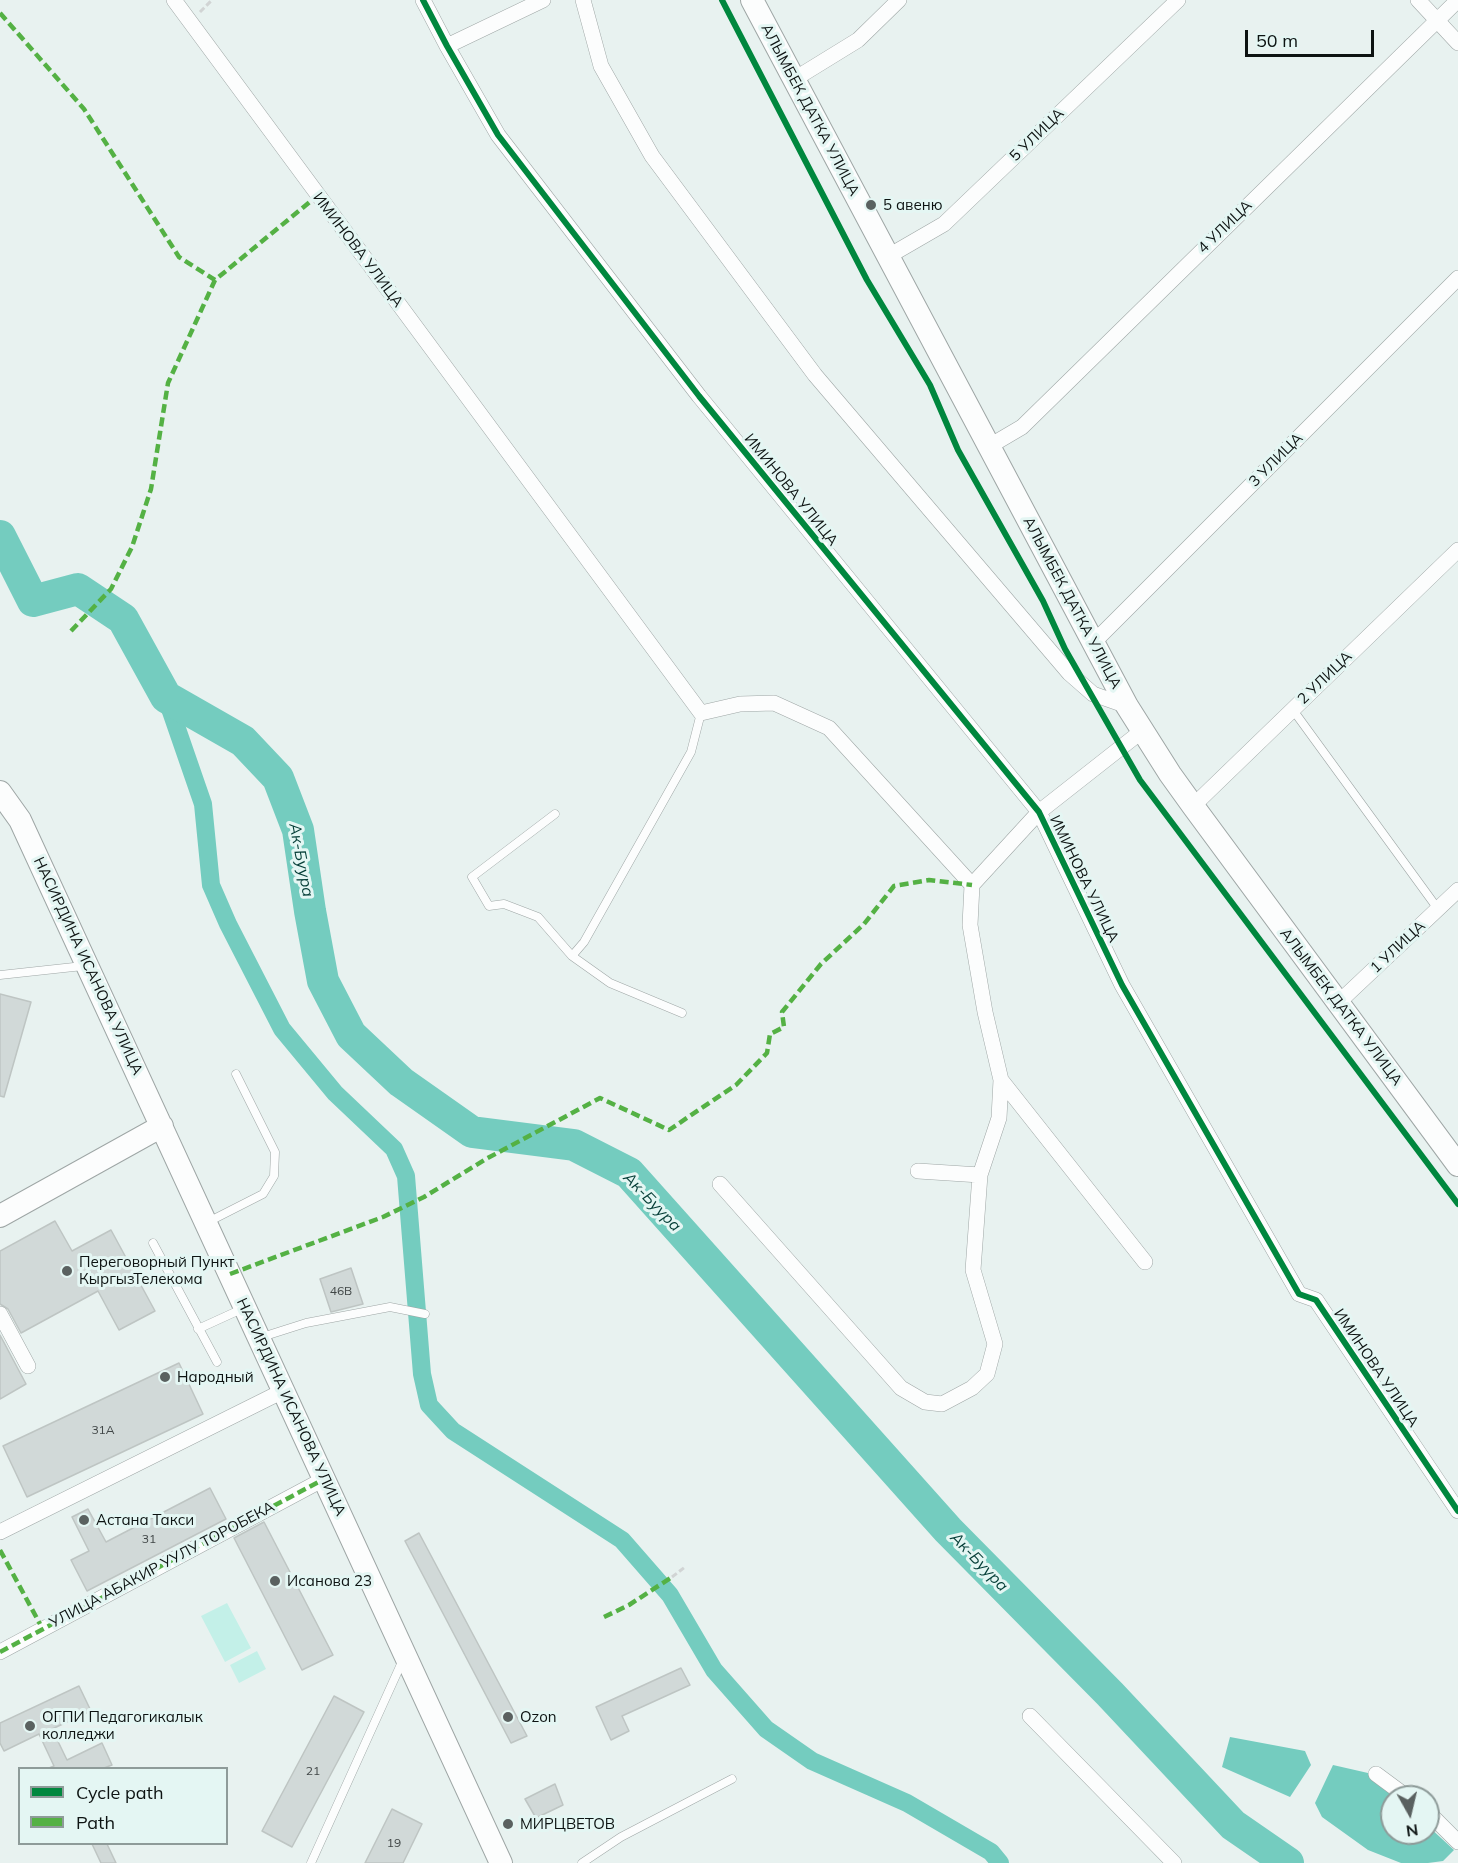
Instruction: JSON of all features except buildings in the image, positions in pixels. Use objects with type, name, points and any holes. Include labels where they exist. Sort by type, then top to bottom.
[{"type":"main road","name":"АЛЫМБЕК ДАТКА УЛИЦА","points":[[752,0],[988,447],[1142,731],[1192,806],[1458,1165]]},
{"type":"main road","name":"НАСИРДИНА ИСАНОВА УЛИЦА","points":[[0,792],[20,820],[501,1863]]},
{"type":"main road","points":[[0,1216],[162,1126]]},
{"type":"street","name":"ИМИНОВА УЛИЦА","points":[[174,0],[701,713]]},
{"type":"street","name":"ИМИНОВА УЛИЦА","points":[[423,0],[498,135],[699,396],[1039,812],[1122,985],[1299,1294],[1316,1300],[1457,1507]]},
{"type":"street","points":[[447,46],[543,0]]},
{"type":"street","points":[[583,0],[601,66],[652,156],[815,375],[1069,673],[1093,694],[1127,706]]},
{"type":"street","points":[[793,80],[858,40],[899,0]]},
{"type":"street","name":"5 УЛИЦА","points":[[887,256],[944,224],[1178,0]]},
{"type":"street","points":[[1418,0],[1458,43]]},
{"type":"street","name":"4 УЛИЦА","points":[[988,447],[1022,427],[1458,0]]},
{"type":"street","name":"3 УЛИЦА","points":[[1093,643],[1458,278]]},
{"type":"street","name":"2 УЛИЦА","points":[[1192,806],[1458,550]]},
{"type":"street","points":[[701,713],[740,704],[774,703],[829,728],[972,885]]},
{"type":"street","points":[[720,1185],[901,1388],[925,1402],[942,1404],[972,1388],[987,1374],[995,1344],[973,1270],[980,1175],[999,1118],[1001,1080],[985,1012],[970,925],[972,885],[1039,812],[1142,731]]},
{"type":"street","name":"1 УЛИЦА","points":[[1338,1004],[1458,890]]},
{"type":"street","points":[[1001,1080],[1145,1262]]},
{"type":"street","points":[[918,1171],[980,1175]]},
{"type":"street","points":[[0,1314],[28,1366]]},
{"type":"street","points":[[0,1532],[284,1391]]},
{"type":"street","name":"УЛИЦА АБАКИР УУЛУ ТОРОБЕКА","points":[[0,1652],[324,1479]]},
{"type":"street","points":[[1030,1716],[1174,1863]]},
{"type":"street","points":[[1376,1774],[1391,1785]]},
{"type":"street","points":[[1440,1824],[1458,1842]]},
{"type":"lane","points":[[1293,710],[1438,909]]},
{"type":"lane","points":[[572,956],[584,942],[691,752],[701,713]]},
{"type":"lane","points":[[555,814],[472,877],[489,906],[504,903],[538,917],[572,956],[610,983],[682,1014]]},
{"type":"lane","points":[[0,975],[88,966]]},
{"type":"lane","points":[[206,1223],[263,1194],[274,1176],[275,1152],[236,1074]]},
{"type":"lane","points":[[153,1243],[217,1362]]},
{"type":"lane","points":[[198,1329],[245,1307]]},
{"type":"lane","points":[[259,1338],[306,1323],[390,1307],[425,1314]]},
{"type":"lane","points":[[311,1863],[405,1655]]},
{"type":"lane","points":[[582,1863],[621,1836],[732,1779]]},
{"type":"path","points":[[722,0],[867,280],[930,385],[958,450],[1043,601],[1061,640]]},
{"type":"path","points":[[1089,690],[1140,780],[1458,1204]]},
{"type":"path","points":[[672,1577],[685,1567]]},
{"type":"shaded area","points":[[227,1603],[251,1648],[225,1662],[201,1616]]},
{"type":"shaded area","points":[[257,1651],[266,1669],[239,1683],[230,1665]]},
{"type":"shaded area","points":[[1230,1737],[1305,1751],[1311,1765],[1290,1797],[1222,1767]]},
{"type":"shaded area","points":[[1333,1765],[1368,1773],[1382,1785],[1380,1845],[1440,1845],[1440,1837],[1454,1850],[1443,1861],[1401,1863],[1368,1850],[1322,1817],[1315,1803]]},
{"type":"waterway","name":"Ак-Буура","points":[[0,536],[33,601],[78,589],[123,619],[166,697],[243,741],[278,778],[298,830],[323,981],[351,1035],[401,1082],[472,1132],[574,1145],[629,1173],[948,1530],[1110,1694],[1233,1825],[1288,1863]]},
{"type":"waterway","points":[[166,697],[203,804],[211,885],[228,924],[282,1029],[335,1093],[394,1149],[406,1176],[422,1374],[429,1405],[453,1431],[622,1540],[670,1595],[714,1670],[766,1729],[812,1761],[907,1803],[991,1852],[1000,1863]]},
{"type":"marked path","points":[[0,13],[84,109],[179,257],[215,280]]},
{"type":"marked path","points":[[71,631],[111,589],[132,547],[151,489],[168,383],[215,280],[317,196]]},
{"type":"marked path","points":[[230,1274],[383,1217],[424,1197],[486,1159],[600,1098],[669,1130],[736,1085],[767,1053],[770,1034],[784,1027],[782,1012],[821,964],[864,924],[894,886],[929,880],[972,885]]},
{"type":"marked path","points":[[0,1652],[324,1479]]},
{"type":"marked path","points":[[0,1550],[40,1624]]},
{"type":"marked path","points":[[604,1617],[629,1605],[672,1577]]},
{"type":"cycle path","points":[[423,0],[498,135],[699,396],[1039,812],[1122,985],[1299,1294],[1316,1300],[1458,1511]]},
{"type":"cycle path","points":[[722,0],[867,280],[930,385],[958,450],[1043,601],[1065,649],[1140,780],[1458,1204]]},
{"type":"place","name":"5 авеню","points":[[871,205]]},
{"type":"place","name":"Переговорный Пункт КыргызТелекома","points":[[67,1271]]},
{"type":"place","name":"Народный","points":[[165,1377]]},
{"type":"place","name":"Астана Такси","points":[[84,1520]]},
{"type":"place","name":"Исанова 23","points":[[275,1581]]},
{"type":"place","name":"Ozon","points":[[508,1717]]},
{"type":"place","name":"ОГПИ Педагогикалык колледжи","points":[[30,1726]]},
{"type":"place","name":"МИРЦВЕТОВ","points":[[508,1824]]}]
